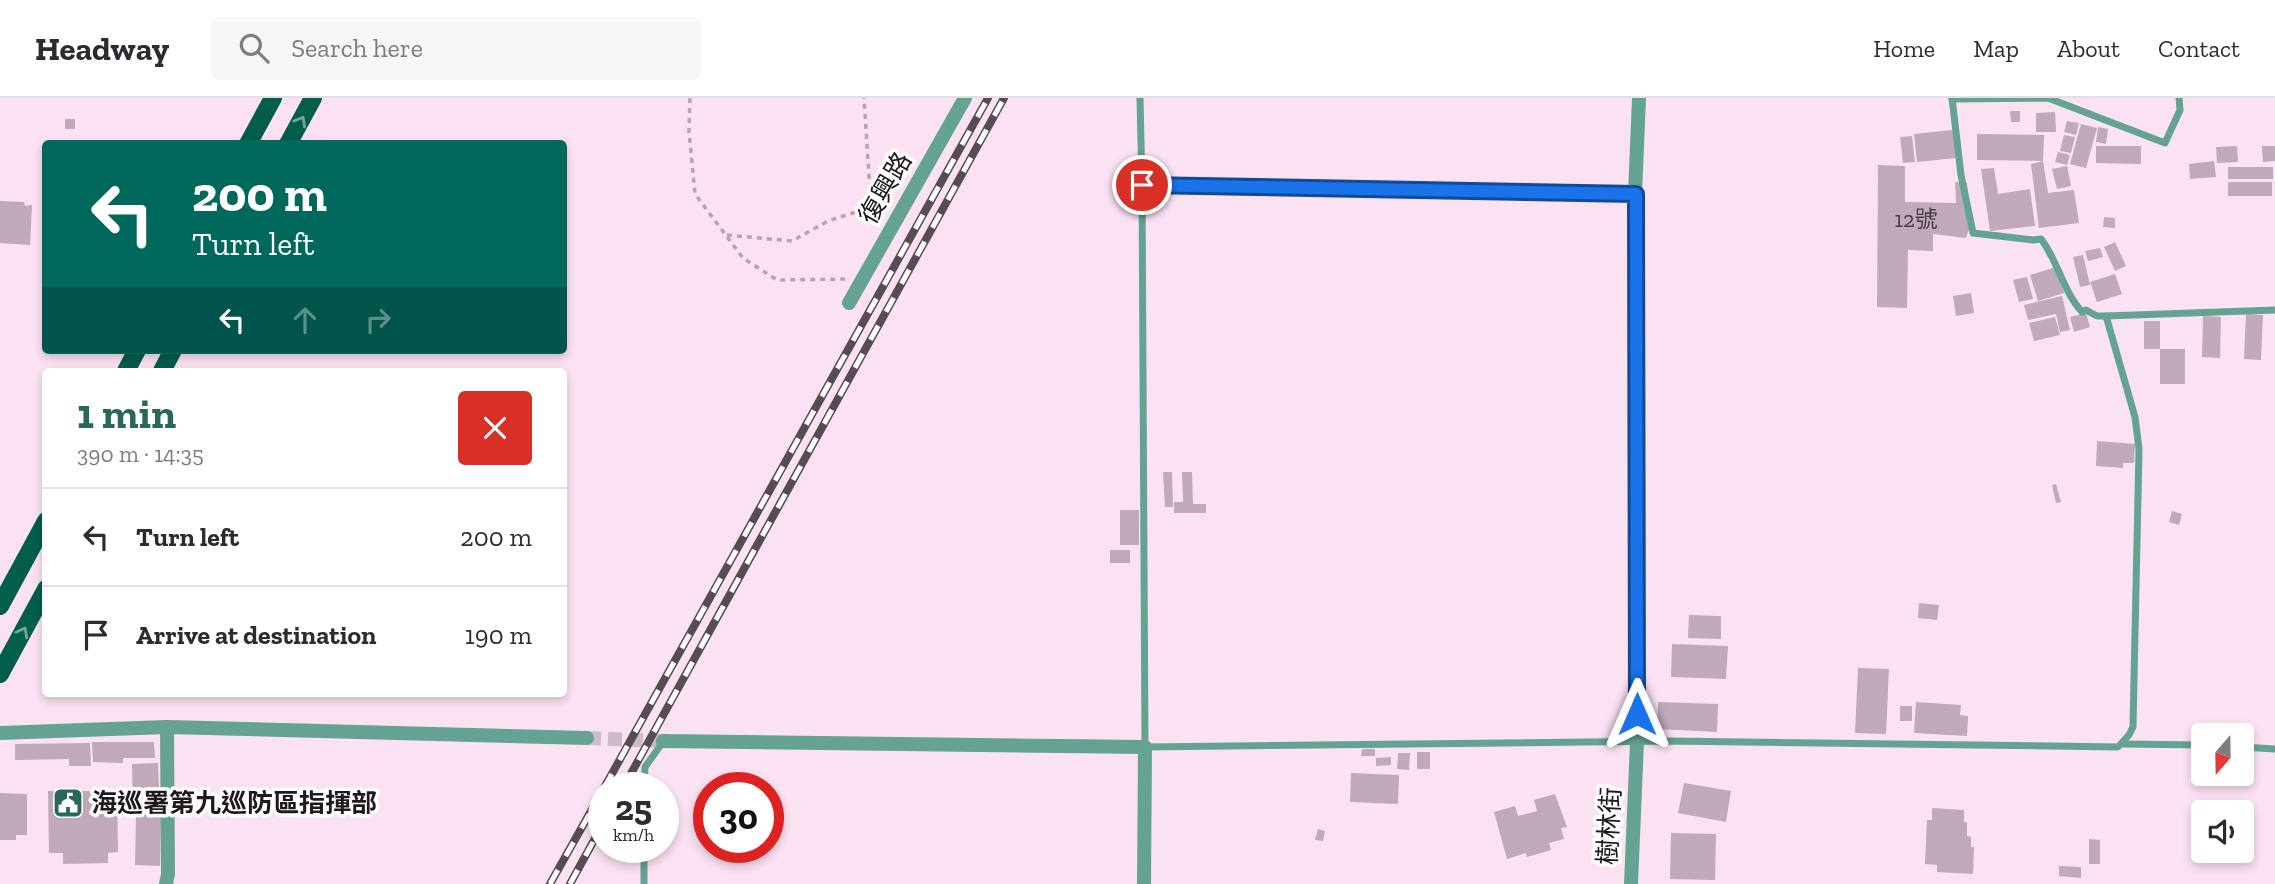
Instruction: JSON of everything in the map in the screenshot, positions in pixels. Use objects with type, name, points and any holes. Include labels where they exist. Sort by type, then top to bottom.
[{"type":"main road","points":[[250,140],[273,98]]},
{"type":"main road","points":[[290,140],[313,98]]},
{"type":"main road","points":[[0,606],[42,528]]},
{"type":"main road","points":[[0,674],[42,596]]},
{"type":"street","name":"復興路","points":[[849,303],[965,98]]},
{"type":"street","name":"樹林街","points":[[1631,884],[1637,742],[1636,194],[1639,98]]},
{"type":"street","points":[[166,884],[169,874],[167,727]]},
{"type":"street","points":[[0,733],[167,727],[587,737]]},
{"type":"street","points":[[663,741],[1145,747],[1144,884]]},
{"type":"lane","points":[[1140,98],[1145,747],[1711,741],[2118,747],[2123,744],[2133,727],[2138,449],[2135,417],[2106,316]]},
{"type":"lane","points":[[2179,98],[2180,110],[2165,143],[2048,98],[1952,99],[1961,175],[1973,233],[2041,239],[2055,259],[2075,304],[2082,312],[2086,310],[2097,316],[2275,310]]},
{"type":"lane","points":[[1142,185],[1636,194]]},
{"type":"lane","points":[[645,772],[645,767],[663,741]]},
{"type":"lane","points":[[2123,744],[2191,746]]},
{"type":"lane","points":[[2254,748],[2275,749]]},
{"type":"lane","points":[[644,863],[644,884]]},
{"type":"path","points":[[690,98],[689,132],[695,194],[743,258],[778,279],[862,279]]},
{"type":"path","points":[[727,235],[792,241],[828,221],[870,207],[864,98]]},
{"type":"building","points":[[2010,111],[2020,111],[2020,122],[2011,122]]},
{"type":"building","points":[[2055,112],[2056,132],[2036,132],[2036,113]]},
{"type":"building","points":[[65,119],[75,119],[75,129],[65,129]]},
{"type":"building","points":[[2067,121],[2079,123],[2076,135],[2064,132]]},
{"type":"building","points":[[2081,124],[2097,128],[2086,168],[2070,164]]},
{"type":"building","points":[[2098,127],[2108,129],[2106,144],[2096,142]]},
{"type":"building","points":[[1953,130],[1956,158],[1917,162],[1914,134]]},
{"type":"building","points":[[1977,134],[2044,135],[2043,161],[1977,160]]},
{"type":"building","points":[[2064,135],[2075,137],[2071,153],[2060,151]]},
{"type":"building","points":[[1912,136],[1915,162],[1903,163],[1900,137]]},
{"type":"building","points":[[2096,146],[2141,146],[2141,164],[2096,163]]},
{"type":"building","points":[[2237,146],[2238,162],[2217,163],[2216,147]]},
{"type":"building","points":[[2262,146],[2275,146],[2275,161],[2263,162]]},
{"type":"building","points":[[2058,152],[2070,155],[2067,165],[2055,162]]},
{"type":"building","points":[[2043,161],[2048,193],[2074,190],[2079,223],[2039,228],[2031,164]]},
{"type":"building","points":[[2214,161],[2216,177],[2190,179],[2189,164]]},
{"type":"building","points":[[1878,165],[1905,166],[1905,202],[1956,203],[1955,182],[1967,183],[1971,223],[1966,238],[1933,234],[1933,251],[1908,250],[1907,308],[1877,307]]},
{"type":"building","points":[[2067,166],[2071,186],[2057,189],[2052,169]]},
{"type":"building","points":[[2228,167],[2273,167],[2273,179],[2228,179]]},
{"type":"building","points":[[1994,168],[1998,194],[2030,189],[2035,226],[1990,231],[1981,169]]},
{"type":"building","points":[[2228,182],[2272,182],[2272,196],[2228,196]]},
{"type":"building","points":[[0,201],[32,205],[30,245],[0,243]]},
{"type":"building","points":[[2104,217],[2115,218],[2115,228],[2103,227]]},
{"type":"building","points":[[2115,242],[2126,266],[2115,271],[2104,247]]},
{"type":"building","points":[[2100,248],[2103,257],[2088,261],[2085,251]]},
{"type":"building","points":[[2083,255],[2090,285],[2080,287],[2073,257]]},
{"type":"building","points":[[2056,267],[2064,293],[2038,301],[2030,275]]},
{"type":"building","points":[[2115,274],[2122,294],[2097,302],[2090,282]]},
{"type":"building","points":[[2027,277],[2033,299],[2019,302],[2013,280]]},
{"type":"building","points":[[1971,293],[1974,313],[1956,316],[1953,296]]},
{"type":"building","points":[[2062,296],[2070,330],[2060,332],[2056,314],[2028,320],[2024,305]]},
{"type":"building","points":[[2086,313],[2090,327],[2074,332],[2070,317]]},
{"type":"building","points":[[2246,314],[2263,315],[2261,360],[2244,359]]},
{"type":"building","points":[[2203,316],[2221,317],[2220,358],[2202,357]]},
{"type":"building","points":[[2055,317],[2060,335],[2034,341],[2029,323]]},
{"type":"building","points":[[2144,321],[2160,321],[2160,349],[2144,349]]},
{"type":"building","points":[[2160,349],[2185,349],[2185,384],[2160,384]]},
{"type":"building","points":[[2097,441],[2135,444],[2134,463],[2123,463],[2123,468],[2096,466]]},
{"type":"building","points":[[1163,472],[1172,472],[1173,507],[1165,507]]},
{"type":"building","points":[[1182,472],[1192,472],[1193,504],[1206,504],[1206,513],[1174,513],[1174,502],[1183,502]]},
{"type":"building","points":[[2056,484],[2061,502],[2056,503],[2052,485]]},
{"type":"building","points":[[1120,510],[1139,510],[1139,545],[1120,545]]},
{"type":"building","points":[[2172,511],[2182,514],[2179,525],[2169,522]]},
{"type":"building","points":[[1110,550],[1130,550],[1130,563],[1110,563]]},
{"type":"building","points":[[1919,603],[1939,605],[1937,620],[1918,618]]},
{"type":"building","points":[[1689,615],[1721,616],[1721,639],[1688,638]]},
{"type":"building","points":[[1672,644],[1728,646],[1726,679],[1671,677]]},
{"type":"building","points":[[1858,668],[1889,669],[1886,734],[1855,733]]},
{"type":"building","points":[[1658,702],[1718,704],[1717,732],[1657,729]]},
{"type":"building","points":[[1916,702],[1961,705],[1960,715],[1968,716],[1967,736],[1914,733]]},
{"type":"building","points":[[1900,706],[1912,706],[1912,721],[1900,721]]},
{"type":"building","points":[[92,742],[154,742],[155,758],[123,758],[123,763],[93,762]]},
{"type":"building","points":[[90,743],[91,766],[69,766],[69,759],[15,760],[15,744]]},
{"type":"building","points":[[1362,749],[1375,749],[1375,756],[1361,756]]},
{"type":"building","points":[[1417,752],[1430,752],[1430,769],[1417,769]]},
{"type":"building","points":[[1398,753],[1410,753],[1409,770],[1397,769]]},
{"type":"building","points":[[1391,757],[1391,765],[1376,766],[1376,758]]},
{"type":"building","points":[[158,763],[160,811],[133,812],[132,764]]},
{"type":"building","points":[[1351,773],[1399,775],[1398,804],[1350,802]]},
{"type":"building","points":[[1684,783],[1731,791],[1726,822],[1678,813]]},
{"type":"building","points":[[48,791],[117,791],[118,852],[108,853],[108,863],[63,864],[63,853],[49,853]]},
{"type":"building","points":[[0,793],[27,794],[27,835],[16,835],[16,840],[0,840]]},
{"type":"building","points":[[1555,794],[1567,827],[1561,828],[1564,839],[1549,843],[1551,850],[1507,859],[1494,812],[1515,806],[1518,816],[1537,811],[1534,800]]},
{"type":"building","points":[[1932,808],[1964,810],[1967,836],[1971,837],[1971,847],[1974,847],[1973,874],[1937,872],[1937,865],[1925,864],[1927,820],[1932,820]]},
{"type":"building","points":[[136,814],[161,814],[160,866],[135,865]]},
{"type":"building","points":[[1318,829],[1325,831],[1323,841],[1315,840]]},
{"type":"building","points":[[1671,833],[1716,834],[1715,880],[1670,879]]},
{"type":"building","points":[[2089,839],[2100,840],[2100,864],[2089,864]]},
{"type":"building","points":[[2059,866],[2081,867],[2081,878],[2059,876]]},
{"type":"tunnel","points":[[587,738],[663,741]]},
{"type":"railway","points":[[613,772],[988,98]]},
{"type":"railway","points":[[632,772],[1004,98]]},
{"type":"railway","points":[[550,884],[588,816]]},
{"type":"railway","points":[[570,884],[588,851]]},
{"type":"place","name":"海巡署第九巡防區指揮部","points":[[68,803]]},
{"type":"route","points":[[1142,185],[1636,194],[1637,714]]}]
